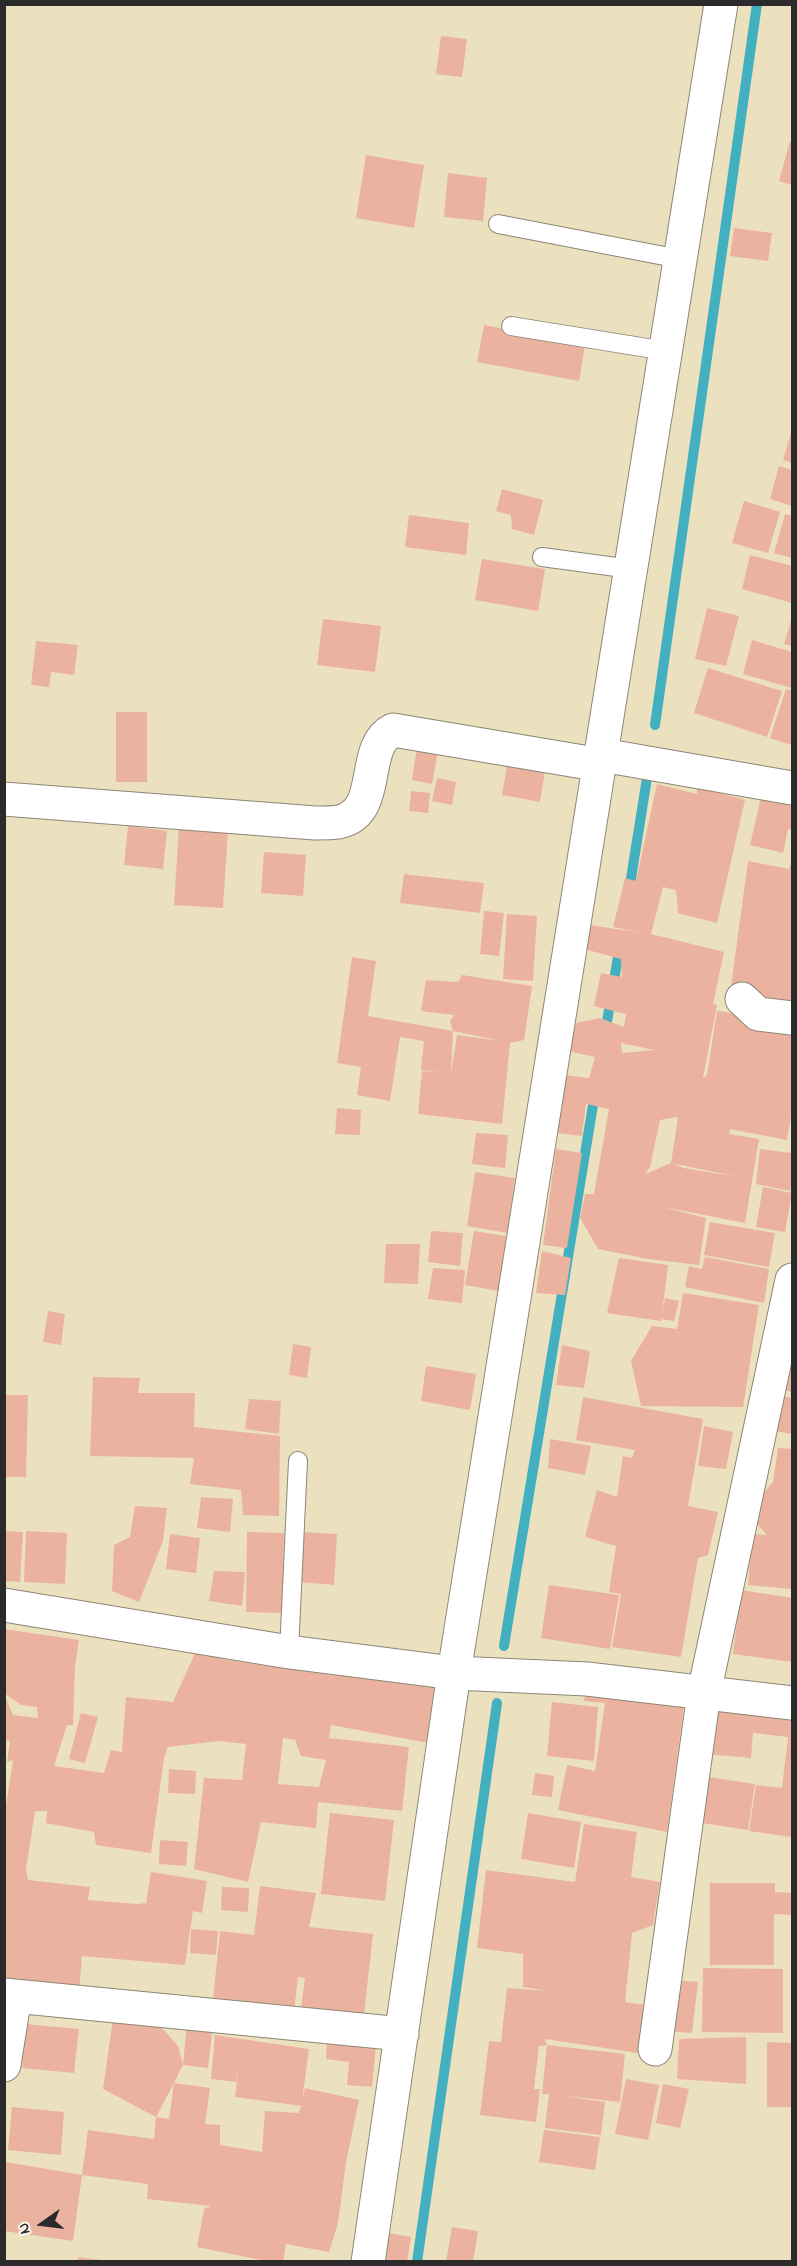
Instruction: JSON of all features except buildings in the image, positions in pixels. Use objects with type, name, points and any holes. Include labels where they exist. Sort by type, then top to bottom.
[{"type":"street","points":[[368,2262],[453,1673],[721,4]]},
{"type":"street","points":[[4,799],[315,823],[339,822],[351,817],[361,808],[368,792],[378,744],[384,735],[393,730],[792,788]]},
{"type":"street","points":[[742,999],[758,1014],[792,1018]]},
{"type":"street","points":[[655,2049],[704,1693],[792,1280]]},
{"type":"street","points":[[4,1605],[289,1652],[453,1673],[587,1679],[792,1703]]},
{"type":"street","points":[[4,2065],[10,1996],[402,2034]]},
{"type":"lane","points":[[498,224],[680,259]]},
{"type":"lane","points":[[511,326],[666,351]]},
{"type":"lane","points":[[542,557],[631,569]]},
{"type":"lane","points":[[289,1652],[297,1461]]},
{"type":"waterway","points":[[655,725],[757,4]]},
{"type":"waterway","points":[[629,891],[647,778]]},
{"type":"waterway","points":[[605,1033],[620,945]]},
{"type":"waterway","points":[[504,1646],[595,1093]]},
{"type":"waterway","points":[[417,2262],[497,1703]]}]
